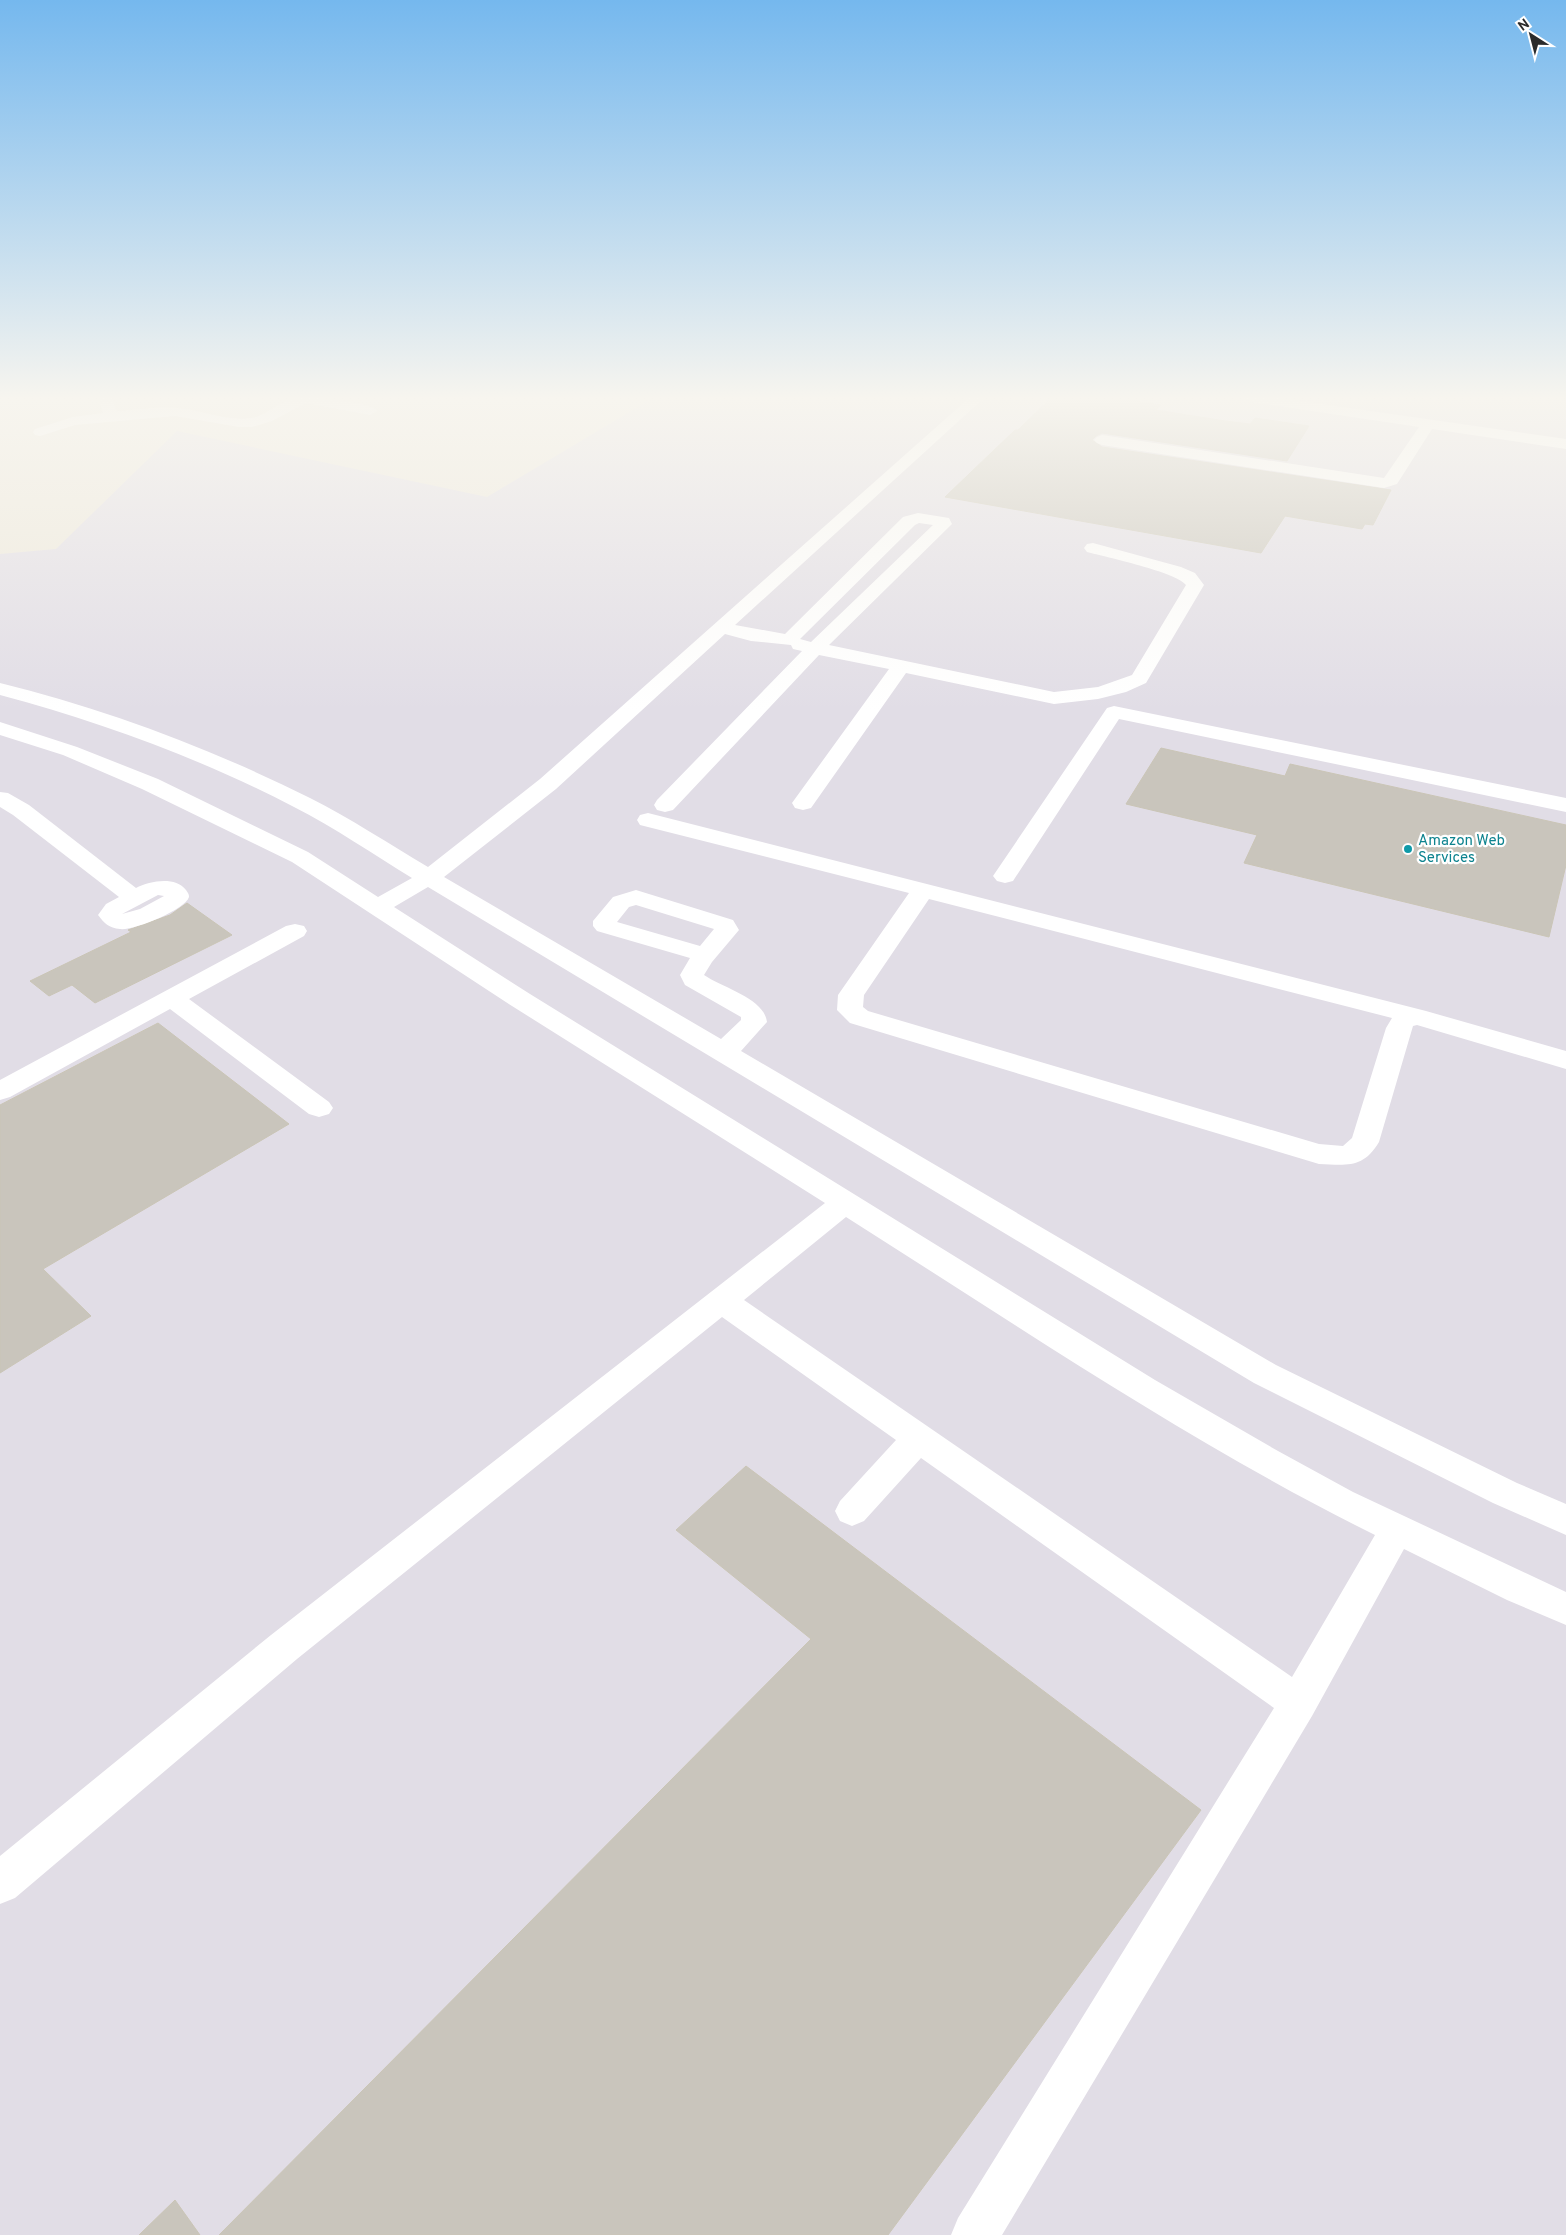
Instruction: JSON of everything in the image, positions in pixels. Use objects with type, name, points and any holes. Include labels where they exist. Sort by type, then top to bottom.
[{"type":"street","points":[[379,906],[428,878],[548,784],[862,502]]},
{"type":"street","points":[[786,641],[909,521],[918,518],[944,524],[814,650],[657,812],[924,890],[1416,1017],[1566,1060]]},
{"type":"street","points":[[723,628],[786,641],[814,650],[1054,698],[1081,696],[1113,690],[1139,679],[1195,585],[1189,577],[1175,571],[1093,548]]},
{"type":"street","points":[[802,803],[901,667]]},
{"type":"street","points":[[0,689],[90,716],[159,741],[258,781],[303,803],[1265,1374],[1504,1494],[1566,1520]]},
{"type":"street","points":[[1004,876],[1114,712],[1566,805]]},
{"type":"street","points":[[0,728],[70,751],[194,804],[300,857],[379,906],[521,1000],[1144,1389],[1266,1461],[1397,1529],[1520,1589],[1566,1609]]},
{"type":"street","points":[[0,798],[21,810],[134,897]]},
{"type":"street","points":[[924,890],[851,995],[850,1010],[859,1017],[1319,1154],[1349,1156],[1365,1142],[1399,1028],[1403,1021],[1416,1017]]},
{"type":"street","points":[[0,1091],[294,932]]},
{"type":"street","points":[[706,955],[692,975],[694,980],[744,1007],[753,1014],[754,1018],[754,1022],[723,1052]]},
{"type":"street","points":[[172,998],[319,1108]]},
{"type":"street","points":[[0,1883],[284,1647],[846,1202]]},
{"type":"street","points":[[721,1300],[1298,1703]]},
{"type":"street","points":[[852,1511],[919,1438]]},
{"type":"street","points":[[975,2235],[1298,1703],[1397,1529]]},
{"type":"shaded area","points":[[104,502],[1566,502],[1566,2235],[0,2235],[0,554],[56,549]]},
{"type":"building","points":[[975,502],[1385,502],[1373,525],[1365,524],[1362,529],[1285,516],[1261,553]]},
{"type":"building","name":"Amazon Web Services","points":[[1161,748],[1285,776],[1290,764],[1566,825],[1566,865],[1549,937],[1244,863],[1257,835],[1126,804]]},
{"type":"building","points":[[187,903],[232,935],[95,1003],[72,985],[49,996],[30,981],[131,932],[128,930],[170,915]]},
{"type":"building","points":[[158,1023],[289,1124],[43,1269],[91,1316],[0,1373],[0,1105]]},
{"type":"building","points":[[746,1466],[1201,1810],[888,2235],[219,2235],[811,1639],[676,1530]]},
{"type":"building","points":[[175,2200],[200,2235],[139,2235]]},
{"type":"place","name":"Amazon Web Services","points":[[1408,849]]}]
